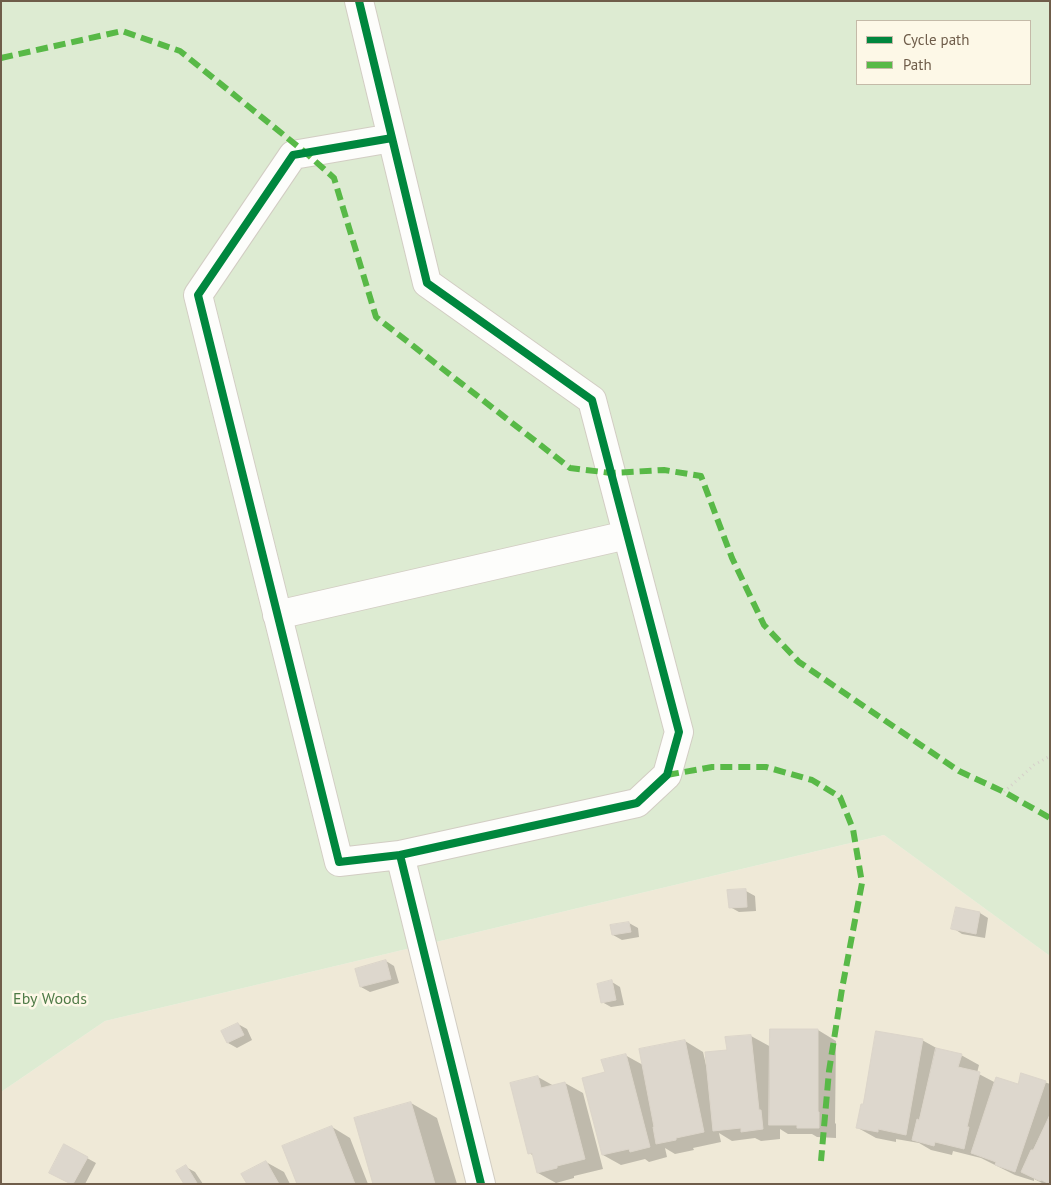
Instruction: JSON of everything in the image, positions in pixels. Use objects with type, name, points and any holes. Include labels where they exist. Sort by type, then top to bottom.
[{"type":"street","points":[[359,1],[427,283],[592,400],[679,732],[667,775],[637,803],[400,855],[339,862],[198,295],[293,155],[392,138]]},
{"type":"street","points":[[278,615],[627,535]]},
{"type":"street","points":[[400,855],[481,1184]]},
{"type":"path","points":[[1004,792],[1034,764],[1050,756]]},
{"type":"shaded area","points":[[884,835],[1050,956],[1050,1184],[1,1184],[1,1092],[105,1021]]},
{"type":"green space","name":"Eby Woods","points":[[1,1],[1050,1],[1050,956],[884,835],[105,1021],[1,1092]]},
{"type":"building","points":[[746,889],[747,907],[729,908],[727,890]]},
{"type":"building","points":[[956,907],[980,912],[976,934],[951,929]]},
{"type":"building","points":[[629,922],[631,932],[612,935],[610,925]]},
{"type":"building","points":[[386,960],[391,979],[360,987],[355,969]]},
{"type":"building","points":[[612,980],[616,1000],[601,1003],[597,984]]},
{"type":"building","points":[[238,1023],[244,1035],[227,1043],[221,1031]]},
{"type":"building","points":[[770,1029],[818,1029],[819,1128],[797,1128],[797,1125],[769,1125]]},
{"type":"building","points":[[876,1031],[923,1039],[906,1135],[878,1129],[878,1132],[856,1128],[861,1104],[863,1104]]},
{"type":"building","points":[[751,1035],[759,1110],[761,1110],[763,1129],[741,1132],[741,1128],[713,1131],[705,1052],[727,1050],[725,1037]]},
{"type":"building","points":[[685,1040],[704,1132],[656,1144],[639,1049]]},
{"type":"building","points":[[936,1048],[962,1054],[958,1067],[980,1072],[967,1127],[969,1127],[964,1149],[935,1142],[934,1146],[912,1140],[917,1119],[919,1120]]},
{"type":"building","points":[[626,1054],[650,1147],[630,1152],[629,1149],[602,1155],[582,1078],[605,1072],[601,1060]]},
{"type":"building","points":[[1021,1073],[1046,1081],[1015,1172],[995,1165],[996,1162],[971,1153],[996,1077],[1018,1084]]},
{"type":"building","points":[[538,1076],[541,1088],[565,1082],[585,1159],[537,1173],[532,1153],[528,1154],[510,1083]]},
{"type":"building","points":[[411,1102],[435,1184],[373,1184],[354,1118]]},
{"type":"building","points":[[1050,1115],[1050,1184],[1021,1172]]},
{"type":"building","points":[[332,1126],[355,1184],[297,1184],[282,1146]]},
{"type":"building","points":[[64,1144],[88,1157],[73,1184],[49,1173]]},
{"type":"building","points":[[266,1161],[279,1184],[247,1184],[241,1174]]},
{"type":"building","points":[[186,1165],[197,1184],[184,1184],[176,1171]]},
{"type":"marked path","points":[[1,58],[122,31],[180,51],[334,178],[376,317],[570,468],[611,473],[664,470],[701,476],[732,558],[764,625],[799,662],[959,771],[1004,792],[1050,818]]},
{"type":"marked path","points":[[667,775],[712,767],[766,767],[812,780],[840,797],[853,829],[862,883],[829,1071],[821,1161]]},
{"type":"cycle path","points":[[359,1],[427,283],[592,400],[679,732],[667,775],[637,803],[400,855],[481,1184]]},
{"type":"cycle path","points":[[392,138],[293,155],[198,295],[339,862],[400,855]]}]
